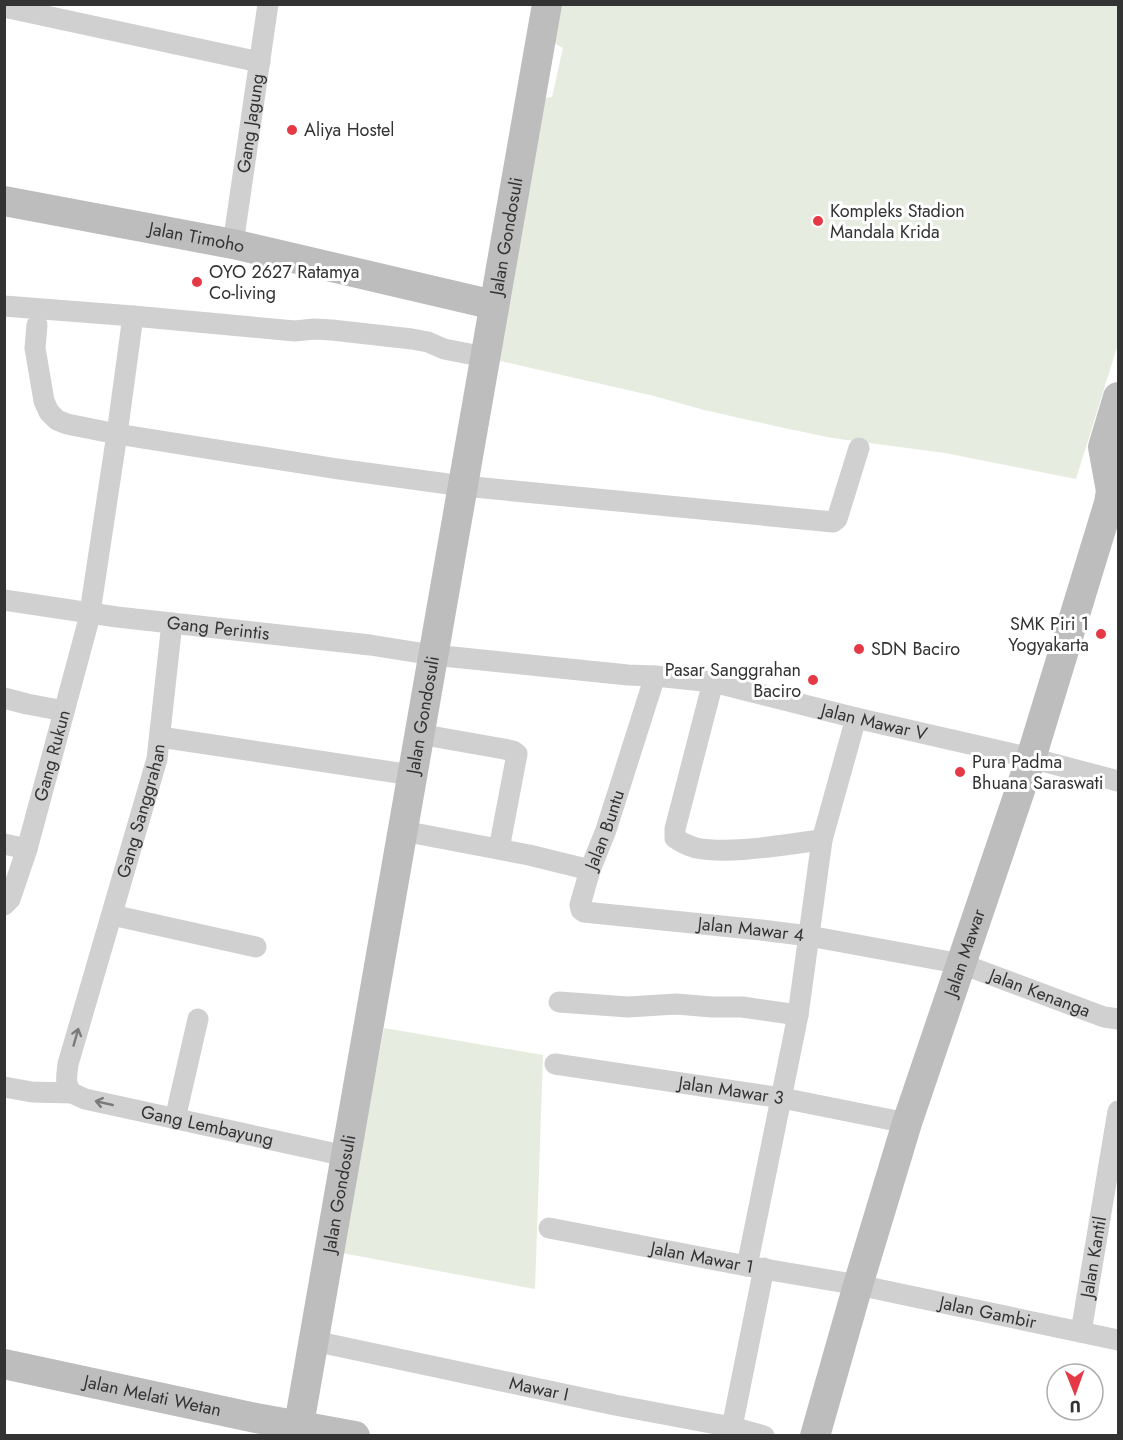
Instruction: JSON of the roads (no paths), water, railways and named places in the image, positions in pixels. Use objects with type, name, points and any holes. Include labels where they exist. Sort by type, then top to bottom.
[{"type":"street","name":"Gang Jagung","points":[[233,244],[268,4]]},
{"type":"street","name":"Jalan Gondosuli","points":[[298,1431],[547,4]]},
{"type":"street","points":[[4,7],[260,62]]},
{"type":"street","name":"Jalan Timoho","points":[[4,201],[233,244],[494,305]]},
{"type":"street","points":[[4,306],[295,331],[332,330],[412,339],[428,342],[444,349],[485,357]]},
{"type":"street","name":"Gang Rukun","points":[[7,902],[27,849],[90,613],[133,316]]},
{"type":"street","points":[[37,325],[35,348],[44,401],[57,420],[117,434],[338,469],[463,486],[835,522],[859,448]]},
{"type":"street","name":"Jalan Mawar","points":[[815,1436],[907,1123],[1031,758],[1109,503],[1115,469],[1103,447],[1119,397]]},
{"type":"street","name":"Gang Perintis","points":[[4,600],[90,613],[370,645],[433,655]]},
{"type":"street","points":[[160,737],[172,623]]},
{"type":"street","name":"Jalan Mawar V","points":[[433,655],[712,682],[1119,781]]},
{"type":"street","name":"Jalan Buntu","points":[[403,831],[499,849],[590,870],[606,830],[655,676]]},
{"type":"street","points":[[712,682],[675,829],[675,838],[695,848],[710,849],[740,849],[822,840]]},
{"type":"street","points":[[4,698],[64,711]]},
{"type":"street","points":[[732,1427],[782,1098],[798,1015],[822,840],[856,718]]},
{"type":"street","points":[[419,734],[504,749],[517,754],[499,849]]},
{"type":"street","name":"Gang Sanggrahan","points":[[72,1092],[67,1085],[68,1065],[157,759],[160,737],[412,774]]},
{"type":"street","points":[[4,844],[27,849]]},
{"type":"street","name":"Jalan Mawar 4","points":[[590,870],[580,905],[584,912],[809,936],[962,964]]},
{"type":"street","points":[[112,915],[256,947]]},
{"type":"street","name":"Jalan Kenanga","points":[[962,964],[1104,1017],[1119,1019]]},
{"type":"street","points":[[559,1002],[628,1007],[676,1004],[742,1007],[798,1015]]},
{"type":"street","points":[[175,1119],[198,1019]]},
{"type":"street","name":"Jalan Mawar 3","points":[[555,1064],[782,1098],[907,1123]]},
{"type":"street","points":[[4,1087],[32,1092],[72,1092]]},
{"type":"street","name":"Gang Lembayung","points":[[72,1092],[85,1099],[346,1156]]},
{"type":"street","name":"Jalan Kantil","points":[[1081,1332],[1119,1111]]},
{"type":"street","name":"Jalan Mawar 1","points":[[549,1228],[858,1285]]},
{"type":"street","name":"Jalan Gambir","points":[[858,1285],[1119,1340]]},
{"type":"street","name":"Mawar I","points":[[314,1341],[615,1405],[732,1427],[764,1436]]},
{"type":"street","name":"Jalan Melati Wetan","points":[[4,1364],[256,1418],[298,1431],[355,1436]]},
{"type":"place","name":"Aliya Hostel","points":[[292,130]]},
{"type":"place","name":"Kompleks Stadion Mandala Krida","points":[[818,221]]},
{"type":"place","name":"OYO 2627 Ratamya Co-living","points":[[197,282]]},
{"type":"place","name":"SMK Piri 1 Yogyakarta","points":[[1101,634]]},
{"type":"place","name":"SDN Baciro","points":[[859,649]]},
{"type":"place","name":"Pasar Sanggrahan Baciro","points":[[813,680]]},
{"type":"place","name":"Pura Padma Bhuana Saraswati","points":[[960,772]]}]
